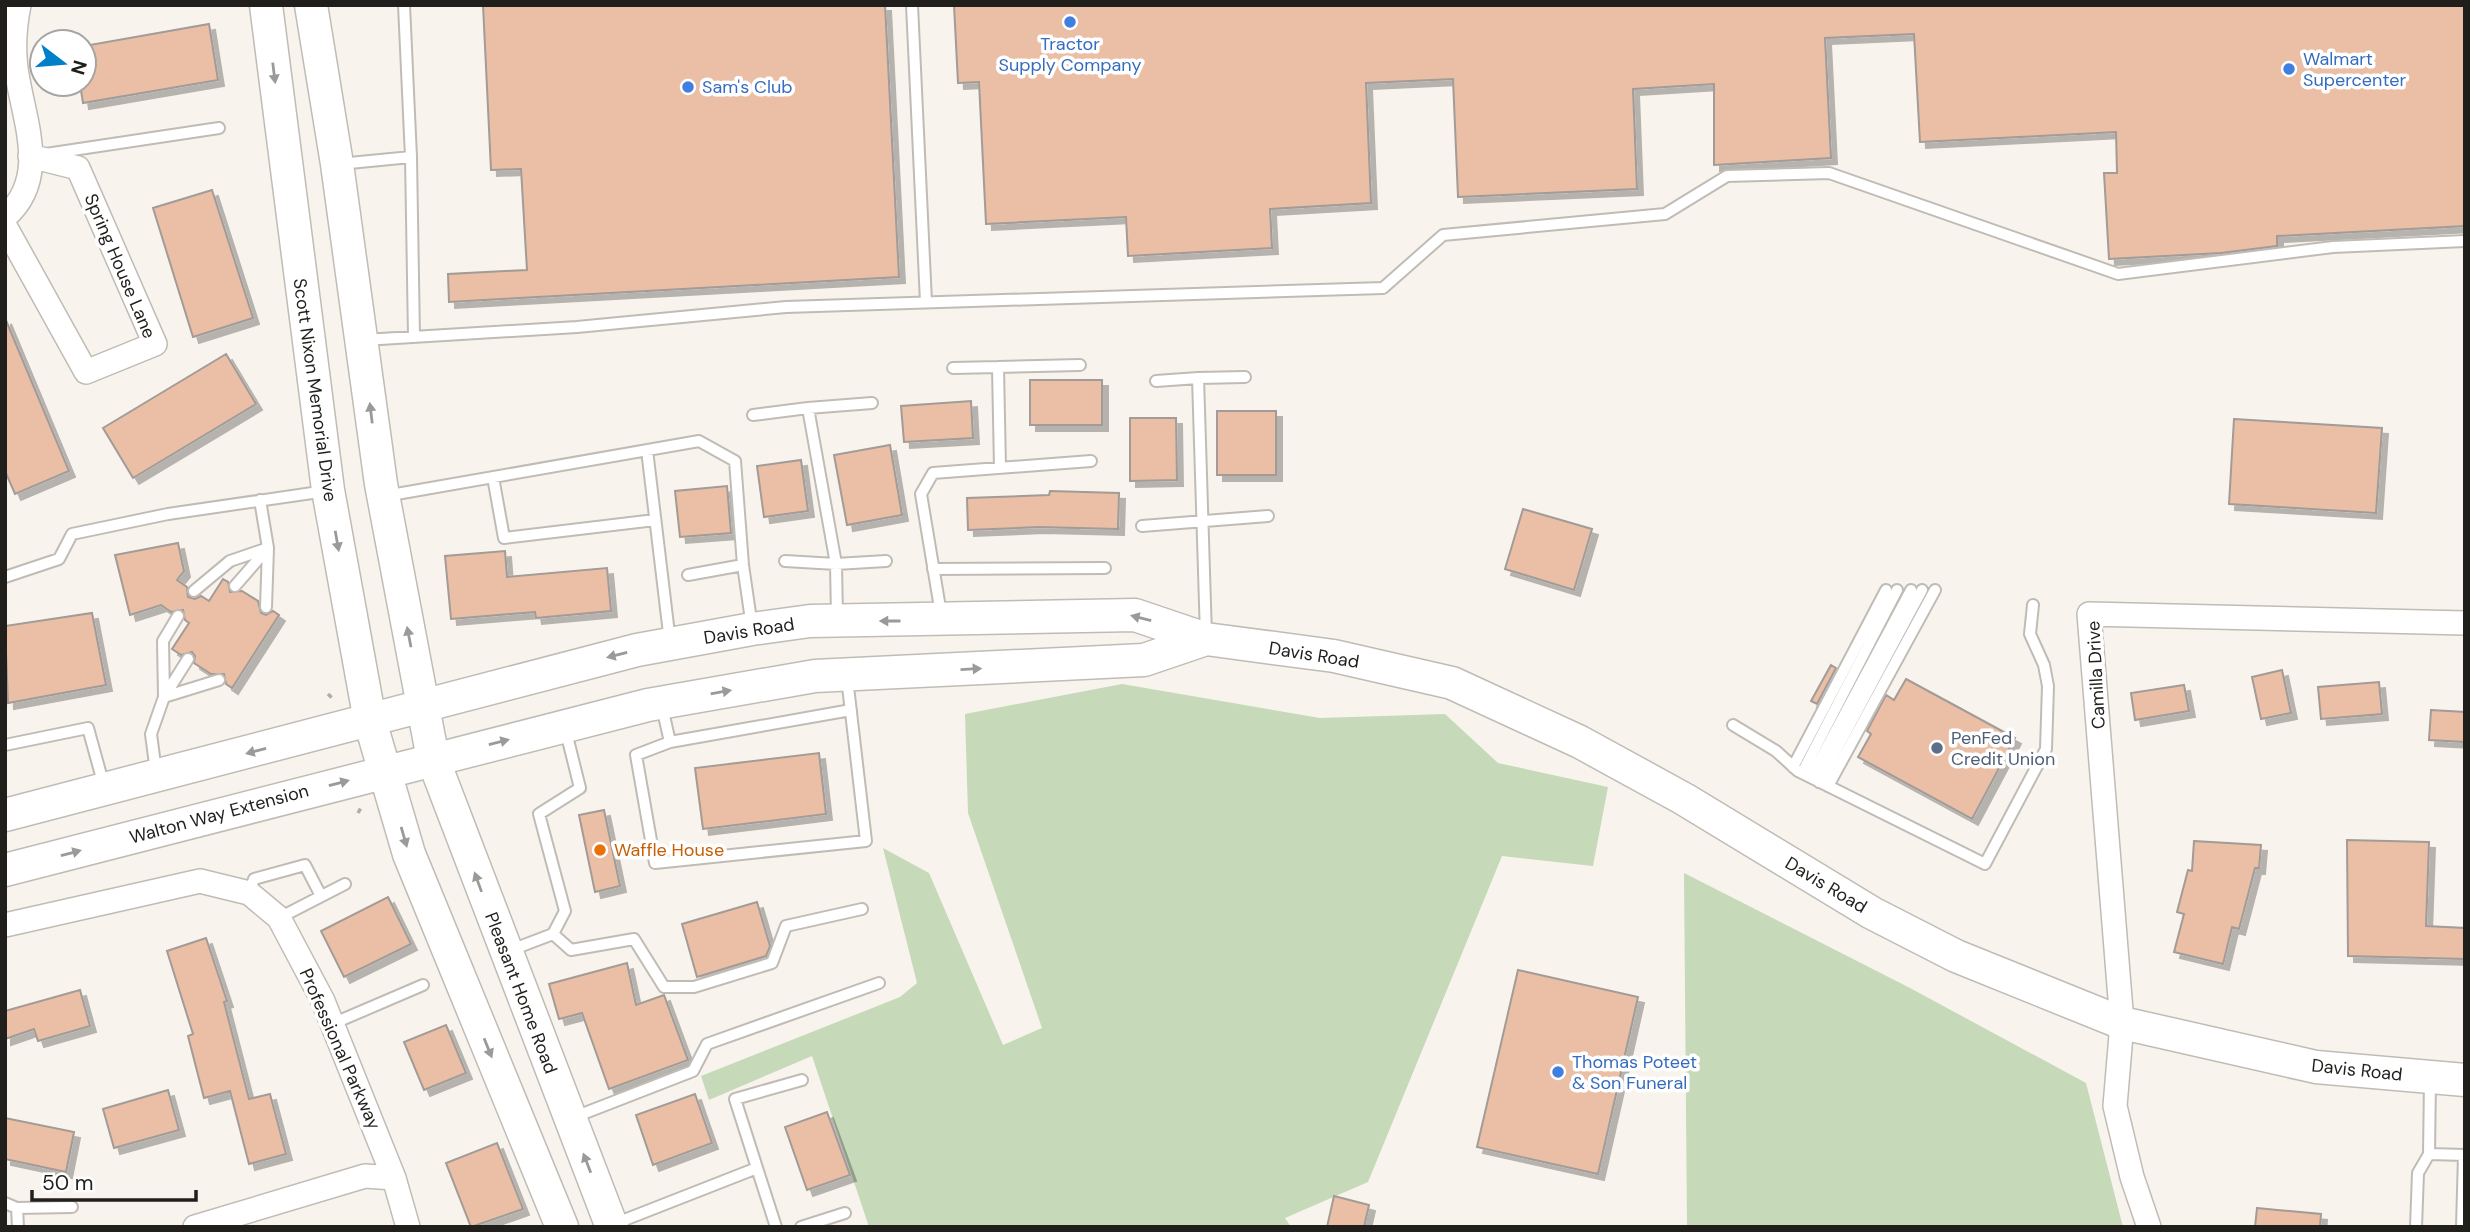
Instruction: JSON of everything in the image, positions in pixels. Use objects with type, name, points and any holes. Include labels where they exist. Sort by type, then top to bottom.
[{"type":"main road","name":"Scott Nixon Memorial Drive","points":[[266,5],[328,490],[370,721],[385,771]]},
{"type":"main road","points":[[311,5],[337,164],[383,497],[433,758]]},
{"type":"main road","name":"Davis Road","points":[[422,704],[637,650],[810,621],[942,621],[1135,615],[1206,639],[1334,656],[1452,683],[1580,742],[1684,799],[1872,913],[1956,956],[2122,1023],[2316,1068],[2465,1080]]},
{"type":"main road","name":"Davis Road","points":[[433,758],[661,702],[815,676],[1144,660],[1206,639]]},
{"type":"main road","points":[[5,815],[370,721],[422,704]]},
{"type":"main road","name":"Walton Way Extension","points":[[5,870],[433,758]]},
{"type":"main road","name":"Pleasant Home Road","points":[[433,758],[504,952],[611,1226]]},
{"type":"main road","points":[[385,771],[409,854],[562,1227]]},
{"type":"street","points":[[5,217],[12,211],[31,174],[29,128],[17,79],[15,28],[19,5]]},
{"type":"street","name":"Spring House Lane","points":[[5,226],[86,372],[155,344],[78,168],[30,156]]},
{"type":"street","name":"Camilla Drive","points":[[2122,1023],[2089,614],[2465,623]]},
{"type":"street","name":"Professional Parkway","points":[[5,925],[200,881],[249,893],[279,918],[332,1024],[394,1178],[408,1227]]},
{"type":"street","points":[[2122,1023],[2115,1106],[2132,1177],[2149,1227]]},
{"type":"street","points":[[195,1227],[365,1176],[394,1178]]},
{"type":"lane","points":[[404,5],[411,158],[414,337]]},
{"type":"lane","points":[[912,5],[926,302]]},
{"type":"lane","points":[[30,156],[219,128]]},
{"type":"lane","points":[[337,164],[411,158]]},
{"type":"lane","points":[[362,340],[577,327],[786,307],[1383,289],[1443,235],[1665,214],[1727,176],[1829,173],[2118,274],[2333,247],[2465,242]]},
{"type":"lane","points":[[953,368],[1080,365]]},
{"type":"lane","points":[[998,367],[1000,468]]},
{"type":"lane","points":[[1156,381],[1245,377]]},
{"type":"lane","points":[[1198,378],[1206,639]]},
{"type":"lane","points":[[753,415],[872,403]]},
{"type":"lane","points":[[808,408],[836,564],[837,621]]},
{"type":"lane","points":[[383,497],[699,441],[735,461],[743,565],[752,629]]},
{"type":"lane","points":[[647,450],[670,645]]},
{"type":"lane","points":[[942,621],[920,494],[933,473],[1091,461]]},
{"type":"lane","points":[[493,477],[504,538],[655,520]]},
{"type":"lane","points":[[5,577],[59,559],[72,534],[167,514],[328,490]]},
{"type":"lane","points":[[260,500],[268,548],[266,607]]},
{"type":"lane","points":[[1142,526],[1268,516]]},
{"type":"lane","points":[[235,586],[268,548]]},
{"type":"lane","points":[[194,591],[230,561],[268,548]]},
{"type":"lane","points":[[785,561],[836,564],[887,561]]},
{"type":"lane","points":[[688,575],[743,565]]},
{"type":"lane","points":[[933,569],[1105,568]]},
{"type":"lane","points":[[1810,777],[1891,590]]},
{"type":"lane","points":[[1810,777],[1917,590]]},
{"type":"lane","points":[[1810,777],[1935,590]]},
{"type":"lane","points":[[1733,724],[1776,751],[1810,777],[1985,864],[2046,749],[2048,686],[2044,665],[2030,634],[2033,605]]},
{"type":"lane","points":[[164,697],[163,641],[178,616]]},
{"type":"lane","points":[[156,777],[151,734],[164,697],[188,659]]},
{"type":"lane","points":[[846,675],[851,710],[866,841],[655,863],[636,755],[670,742],[851,710]]},
{"type":"lane","points":[[164,697],[219,680]]},
{"type":"lane","points":[[661,702],[670,742]]},
{"type":"lane","points":[[504,952],[553,934],[565,911],[539,814],[580,788],[565,725]]},
{"type":"lane","points":[[5,745],[88,729],[105,790]]},
{"type":"lane","points":[[249,893],[254,879],[305,865],[321,896]]},
{"type":"lane","points":[[279,918],[345,884]]},
{"type":"lane","points":[[553,934],[571,950],[634,939],[664,987],[694,987],[772,963],[786,926],[862,909]]},
{"type":"lane","points":[[570,1119],[693,1071],[707,1044],[878,983]]},
{"type":"lane","points":[[332,1024],[422,985]]},
{"type":"lane","points":[[2416,1227],[2418,1173],[2429,1154],[2430,1077]]},
{"type":"lane","points":[[776,1227],[735,1099],[802,1080]]},
{"type":"lane","points":[[2429,1154],[2464,1155],[2462,1227]]},
{"type":"lane","points":[[611,1226],[757,1168]]},
{"type":"lane","points":[[5,1203],[17,1209],[72,1207]]},
{"type":"lane","points":[[16,1226],[17,1209]]},
{"type":"lane","points":[[801,1227],[845,1213]]},
{"type":"path","points":[[358,813],[362,806]]},
{"type":"green space","points":[[1122,684],[1320,718],[1445,714],[1498,763],[1608,787],[1593,866],[1502,856],[1368,1182],[1285,1218],[1291,1227],[869,1227],[812,1056],[709,1100],[701,1076],[900,997],[917,983],[883,848],[929,873],[1003,1045],[1042,1028],[968,813],[965,714]]},
{"type":"green space","points":[[1684,873],[1910,988],[2086,1083],[2123,1227],[1687,1227]]},
{"type":"building","name":"Sam's Club","points":[[483,5],[885,5],[899,277],[449,302],[448,274],[527,270],[521,169],[491,170]]},
{"type":"building","points":[[954,5],[2465,5],[2465,226],[2277,236],[2277,246],[2221,253],[2109,259],[2104,173],[2117,173],[2116,132],[1920,142],[1914,34],[1825,38],[1831,158],[1714,165],[1714,84],[1633,89],[1637,189],[1458,197],[1453,79],[1366,83],[1371,203],[1270,209],[1272,248],[1128,256],[1126,217],[986,224],[979,82],[958,83]]},
{"type":"building","points":[[209,24],[218,80],[83,103],[82,98],[98,98],[98,44]]},
{"type":"building","points":[[212,190],[253,318],[193,337],[153,208]]},
{"type":"building","points":[[5,318],[69,471],[15,494],[5,471]]},
{"type":"building","points":[[226,354],[256,404],[133,478],[103,428]]},
{"type":"building","points":[[1030,380],[1102,380],[1102,425],[1030,425]]},
{"type":"building","points":[[971,401],[973,438],[904,442],[901,406]]},
{"type":"building","points":[[1217,411],[1276,411],[1276,475],[1217,475]]},
{"type":"building","points":[[1130,418],[1176,418],[1177,480],[1130,481]]},
{"type":"building","points":[[2234,419],[2382,428],[2376,513],[2229,504]]},
{"type":"building","points":[[890,445],[902,515],[847,525],[834,455]]},
{"type":"building","points":[[801,460],[808,511],[764,517],[757,466]]},
{"type":"building","points":[[727,486],[731,533],[680,537],[675,491]]},
{"type":"building","points":[[1050,491],[1119,493],[1118,529],[1039,527],[968,530],[967,498],[1049,495]]},
{"type":"building","points":[[1523,509],[1592,529],[1574,590],[1505,569]]},
{"type":"building","points":[[178,543],[184,571],[177,580],[187,587],[188,597],[195,599],[201,596],[209,601],[223,579],[228,582],[230,592],[242,591],[258,601],[261,613],[266,615],[273,611],[279,615],[232,688],[226,684],[224,674],[211,674],[194,663],[195,656],[192,652],[181,655],[172,649],[189,623],[185,620],[183,610],[171,612],[161,605],[130,615],[115,555]]},
{"type":"building","points":[[505,551],[507,577],[607,568],[611,611],[536,618],[535,612],[451,619],[445,556]]},
{"type":"building","points":[[92,613],[106,685],[8,703],[5,626]]},
{"type":"building","points":[[1831,665],[1836,668],[1817,704],[1811,701]]},
{"type":"building","points":[[2282,670],[2291,713],[2261,719],[2252,677]]},
{"type":"building","name":"PenFed Credit Union","points":[[1906,679],[2015,738],[1972,819],[1858,757],[1871,734],[1867,731],[1886,695],[1894,700]]},
{"type":"building","points":[[2379,682],[2382,714],[2321,719],[2318,687]]},
{"type":"building","points":[[2184,685],[2189,711],[2135,720],[2131,693]]},
{"type":"building","points":[[2431,710],[2465,712],[2465,742],[2429,740]]},
{"type":"building","points":[[819,753],[826,814],[703,829],[695,768]]},
{"type":"building","name":"Waffle House","points":[[604,810],[620,886],[595,892],[579,815]]},
{"type":"building","points":[[2347,840],[2429,842],[2426,926],[2465,928],[2465,959],[2348,956]]},
{"type":"building","points":[[2194,841],[2261,845],[2259,868],[2255,868],[2239,929],[2232,927],[2223,964],[2174,952],[2184,914],[2177,912],[2188,870],[2192,871]]},
{"type":"building","points":[[388,897],[411,944],[344,977],[321,931]]},
{"type":"building","points":[[757,902],[770,946],[766,956],[697,977],[682,924]]},
{"type":"building","points":[[206,938],[227,1001],[224,1002],[249,1099],[270,1094],[286,1154],[249,1164],[230,1091],[204,1098],[188,1036],[193,1034],[167,951]]},
{"type":"building","points":[[627,963],[636,1005],[664,995],[688,1060],[609,1089],[582,1013],[559,1019],[549,984]]},
{"type":"building","name":"Thomas Poteet & Son Funeral","points":[[1518,970],[1638,997],[1598,1174],[1477,1147]]},
{"type":"building","points":[[80,990],[90,1026],[38,1041],[34,1029],[5,1039],[5,1011]]},
{"type":"building","points":[[446,1025],[466,1073],[424,1090],[404,1042]]},
{"type":"building","points":[[168,1090],[179,1130],[114,1148],[103,1109]]},
{"type":"building","points":[[695,1094],[712,1143],[653,1165],[636,1115]]},
{"type":"building","points":[[827,1112],[850,1175],[807,1190],[785,1127]]},
{"type":"building","points":[[5,1118],[74,1132],[66,1172],[5,1159]]},
{"type":"building","points":[[497,1143],[523,1209],[471,1227],[446,1163]]},
{"type":"building","points":[[1334,1196],[1369,1205],[1364,1227],[1327,1227]]},
{"type":"building","points":[[2257,1208],[2321,1214],[2320,1227],[2255,1227]]},
{"type":"place","name":"Tractor Supply Company","points":[[1070,22]]},
{"type":"place","name":"Walmart Supercenter","points":[[2289,69]]},
{"type":"place","name":"Sam's Club","points":[[688,87]]},
{"type":"place","name":"PenFed Credit Union","points":[[1937,748]]},
{"type":"place","name":"Waffle House","points":[[600,850]]},
{"type":"place","name":"Thomas Poteet & Son Funeral","points":[[1558,1072]]}]
